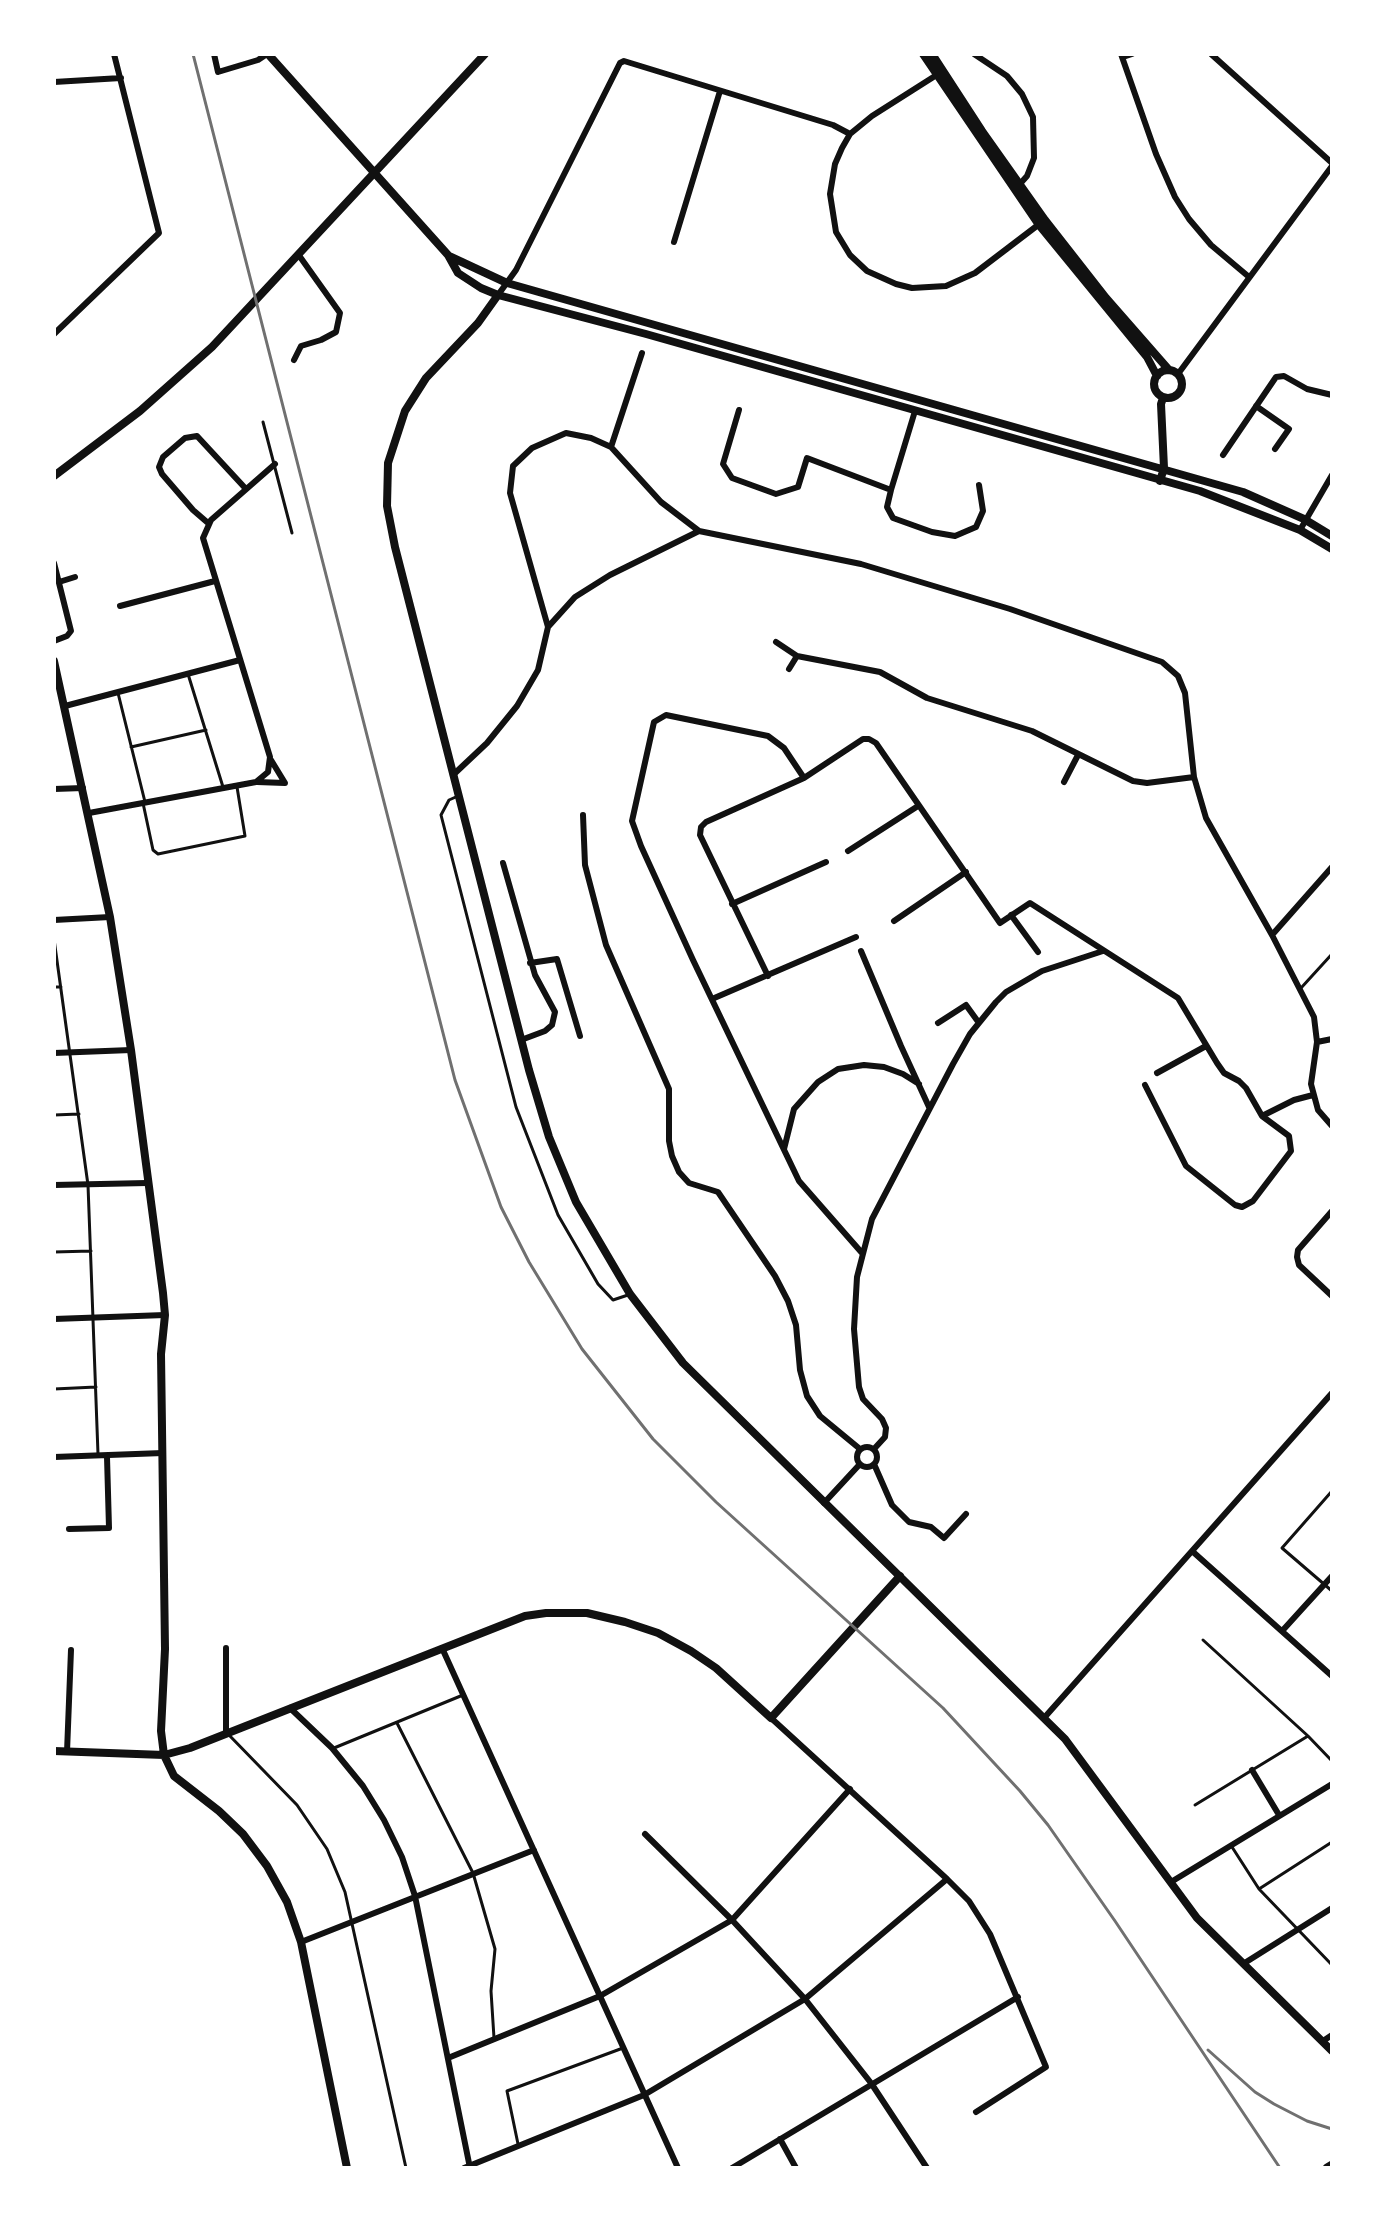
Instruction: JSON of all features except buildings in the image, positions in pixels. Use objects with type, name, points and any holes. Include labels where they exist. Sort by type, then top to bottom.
[{"type":"main road","points":[[1327,2168],[1332,2165]]},
{"type":"street","points":[[54,334],[159,232],[114,54]]},
{"type":"street","points":[[214,54],[218,72],[258,60],[268,54],[448,255],[458,273],[498,295],[1234,502],[1300,530],[1332,549]]},
{"type":"street","points":[[54,476],[154,400],[203,356],[485,54]]},
{"type":"street","points":[[923,54],[935,76],[1042,222],[1147,357],[1157,376],[1155,388],[1163,398]]},
{"type":"street","points":[[974,54],[1007,76],[1022,94],[1032,117],[1034,158],[1027,176],[1019,185]]},
{"type":"street","points":[[1132,54],[1122,56],[1156,154],[1175,197],[1189,219],[1211,244],[1248,277]]},
{"type":"street","points":[[1178,374],[1332,164],[1211,54]]},
{"type":"street","points":[[935,55],[1042,222],[1169,370],[1178,374],[1183,382],[1181,392],[1173,398],[1163,398]]},
{"type":"street","points":[[850,134],[833,125],[624,60],[620,63],[507,283],[478,323],[434,369],[413,397],[394,441],[387,479],[388,521],[542,1114],[565,1176],[588,1223],[630,1294],[683,1363],[1044,1718],[1084,1761],[1197,1918],[1332,2051]]},
{"type":"street","points":[[935,76],[872,116],[850,134],[835,164],[831,182],[832,215],[836,232],[850,255],[867,271],[881,279],[912,288],[939,287],[959,282],[988,264],[1042,222]]},
{"type":"street","points":[[54,82],[121,78]]},
{"type":"street","points":[[674,242],[720,91]]},
{"type":"street","points":[[294,360],[301,346],[321,340],[336,332],[340,314],[298,254]]},
{"type":"street","points":[[448,255],[507,283],[1243,492],[1304,519],[1332,536]]},
{"type":"street","points":[[610,447],[642,353]]},
{"type":"street","points":[[1157,376],[1169,370]]},
{"type":"street","points":[[834,388],[836,376]]},
{"type":"street","points":[[1224,455],[1276,377],[1284,376],[1307,389],[1332,395]]},
{"type":"street","points":[[1160,481],[1164,468],[1161,404],[1163,398]]},
{"type":"street","points":[[1256,406],[1289,429],[1275,449]]},
{"type":"street","points":[[739,410],[723,464],[732,478],[776,494],[798,487],[807,458],[891,490]]},
{"type":"street","points":[[915,411],[887,507],[893,518],[932,532],[955,536],[976,527],[983,511],[979,486]]},
{"type":"street","points":[[548,627],[510,493],[513,466],[532,448],[566,433],[591,438],[610,447],[661,502],[699,531],[861,564],[1010,609],[1162,662],[1178,676],[1185,693],[1194,777],[1206,818],[1272,935],[1314,1017],[1317,1042],[1311,1084],[1318,1110],[1332,1126]]},
{"type":"street","points":[[208,523],[193,510],[162,474],[159,467],[163,457],[185,438],[196,436],[246,489]]},
{"type":"street","points":[[88,813],[256,782],[285,783],[270,757],[204,541],[208,523],[275,464]]},
{"type":"street","points":[[1300,530],[1304,519],[1332,475]]},
{"type":"street","points":[[453,775],[487,743],[517,706],[538,670],[548,627],[575,597],[699,531]]},
{"type":"street","points":[[54,563],[71,630],[67,636],[54,641]]},
{"type":"street","points":[[59,582],[75,577]]},
{"type":"street","points":[[120,606],[215,581]]},
{"type":"street","points":[[776,642],[796,656],[880,672],[927,698],[1032,731],[1078,756],[1133,781],[1147,783],[1194,777]]},
{"type":"street","points":[[789,669],[796,656]]},
{"type":"street","points":[[64,706],[240,660]]},
{"type":"street","points":[[54,661],[110,917],[131,1050],[165,1315],[161,1354],[165,1649],[161,1731],[164,1755],[174,1776],[219,1811],[243,1834],[267,1866],[287,1902],[301,1942],[347,2168]]},
{"type":"street","points":[[804,778],[784,748],[768,736],[672,715],[654,722],[632,821],[640,846],[799,1181],[862,1253]]},
{"type":"street","points":[[768,976],[700,835],[701,827],[706,822],[804,778],[863,739],[869,739],[876,743],[1000,923],[1030,903],[1178,998],[1216,1063],[1224,1073],[1239,1080],[1262,1116],[1289,1137],[1293,1147],[1253,1201],[1242,1208],[1235,1205],[1186,1166],[1145,1085]]},
{"type":"street","points":[[1064,782],[1078,756]]},
{"type":"street","points":[[256,782],[268,772],[270,757]]},
{"type":"street","points":[[54,789],[83,788]]},
{"type":"street","points":[[848,851],[918,806]]},
{"type":"street","points":[[583,815],[585,865],[606,945],[669,1089],[669,1142],[672,1156],[679,1172],[689,1183],[718,1192],[775,1276],[796,1325],[800,1370],[807,1396],[820,1416],[860,1449]]},
{"type":"street","points":[[732,904],[826,862]]},
{"type":"street","points":[[503,863],[531,963],[555,1012],[554,1019],[545,1031],[521,1040]]},
{"type":"street","points":[[1272,935],[1332,867]]},
{"type":"street","points":[[894,921],[966,872]]},
{"type":"street","points":[[1011,915],[1038,952]]},
{"type":"street","points":[[54,920],[110,917]]},
{"type":"street","points":[[712,999],[856,937]]},
{"type":"street","points":[[861,951],[929,1107]]},
{"type":"street","points":[[874,1449],[885,1437],[886,1428],[882,1419],[863,1400],[859,1387],[855,1329],[857,1277],[872,1219],[929,1107],[970,1034],[979,1023],[1006,992],[1042,971],[1102,951]]},
{"type":"street","points":[[531,963],[557,958],[580,1036]]},
{"type":"street","points":[[938,1023],[966,1005],[979,1023]]},
{"type":"street","points":[[1317,1042],[1332,1039]]},
{"type":"street","points":[[1157,1073],[1206,1046]]},
{"type":"street","points":[[54,1053],[131,1050]]},
{"type":"street","points":[[784,1150],[794,1109],[818,1082],[838,1069],[864,1065],[884,1067],[919,1084]]},
{"type":"street","points":[[1262,1116],[1294,1100],[1313,1095]]},
{"type":"street","points":[[54,1185],[147,1183]]},
{"type":"street","points":[[1331,1214],[1298,1250],[1297,1257],[1299,1265],[1332,1296]]},
{"type":"street","points":[[54,1319],[165,1315]]},
{"type":"street","points":[[1044,1718],[1332,1392]]},
{"type":"street","points":[[865,1446],[874,1449],[878,1458],[874,1464],[869,1467],[860,1464],[857,1455],[860,1449],[865,1446]]},
{"type":"street","points":[[54,1457],[163,1453]]},
{"type":"street","points":[[69,1529],[109,1528],[107,1456]]},
{"type":"street","points":[[824,1503],[860,1464]]},
{"type":"street","points":[[874,1464],[892,1505],[909,1522],[931,1527],[944,1538],[966,1514]]},
{"type":"street","points":[[1192,1551],[1332,1676]]},
{"type":"street","points":[[771,1718],[900,1576]]},
{"type":"street","points":[[1282,1630],[1332,1576]]},
{"type":"street","points":[[54,1751],[164,1755],[442,1648],[525,1617],[546,1612],[587,1613],[658,1633],[716,1668],[969,1901],[990,1934],[1046,2067],[976,2112]]},
{"type":"street","points":[[226,1648],[226,1732]]},
{"type":"street","points":[[442,1648],[678,2168]]},
{"type":"street","points":[[67,1752],[71,1650]]},
{"type":"street","points":[[290,1708],[332,1748],[363,1786],[384,1820],[402,1857],[415,1896],[468,2168],[644,2094],[805,1999],[947,1879]]},
{"type":"street","points":[[1252,1770],[1279,1815]]},
{"type":"street","points":[[1171,1882],[1332,1784]]},
{"type":"street","points":[[448,2058],[600,1996],[732,1920],[850,1789]]},
{"type":"street","points":[[645,1834],[732,1920],[805,1999],[871,2084],[927,2168]]},
{"type":"street","points":[[301,1942],[534,1850]]},
{"type":"street","points":[[1243,1964],[1332,1908]]},
{"type":"street","points":[[732,2168],[1018,1997]]},
{"type":"street","points":[[1323,2041],[1332,2035]]},
{"type":"street","points":[[780,2139],[796,2168]]},
{"type":"lane","points":[[264,422],[292,532]]},
{"type":"lane","points":[[188,674],[223,788]]},
{"type":"lane","points":[[118,693],[144,802],[153,851],[158,854],[245,836],[237,785]]},
{"type":"lane","points":[[131,747],[206,730]]},
{"type":"lane","points":[[458,796],[449,800],[441,815],[520,1118],[558,1215],[598,1284],[613,1300],[630,1294]]},
{"type":"lane","points":[[54,939],[72,1053],[88,1185],[99,1456]]},
{"type":"lane","points":[[1301,989],[1332,954]]},
{"type":"lane","points":[[54,987],[61,987]]},
{"type":"lane","points":[[54,1115],[79,1114]]},
{"type":"lane","points":[[54,1252],[91,1251]]},
{"type":"lane","points":[[54,1389],[96,1387]]},
{"type":"lane","points":[[1332,1491],[1282,1548],[1332,1592]]},
{"type":"lane","points":[[1203,1640],[1308,1736],[1332,1761]]},
{"type":"lane","points":[[332,1748],[463,1695]]},
{"type":"lane","points":[[397,1723],[472,1873],[495,1950],[490,1991],[494,2039]]},
{"type":"lane","points":[[226,1732],[297,1805],[327,1849],[345,1892],[406,2168]]},
{"type":"lane","points":[[1195,1805],[1308,1736]]},
{"type":"lane","points":[[1259,1889],[1332,1842]]},
{"type":"lane","points":[[1232,1845],[1259,1889],[1332,1965]]},
{"type":"lane","points":[[519,2148],[507,2091],[623,2048]]},
{"type":"railway","points":[[193,54],[455,1080],[501,1207],[529,1262],[582,1349],[653,1439],[716,1502],[943,1708],[1020,1791],[1048,1825],[1115,1921],[1280,2168]]},
{"type":"railway","points":[[1208,2050],[1255,2092],[1307,2121],[1332,2129]]}]
